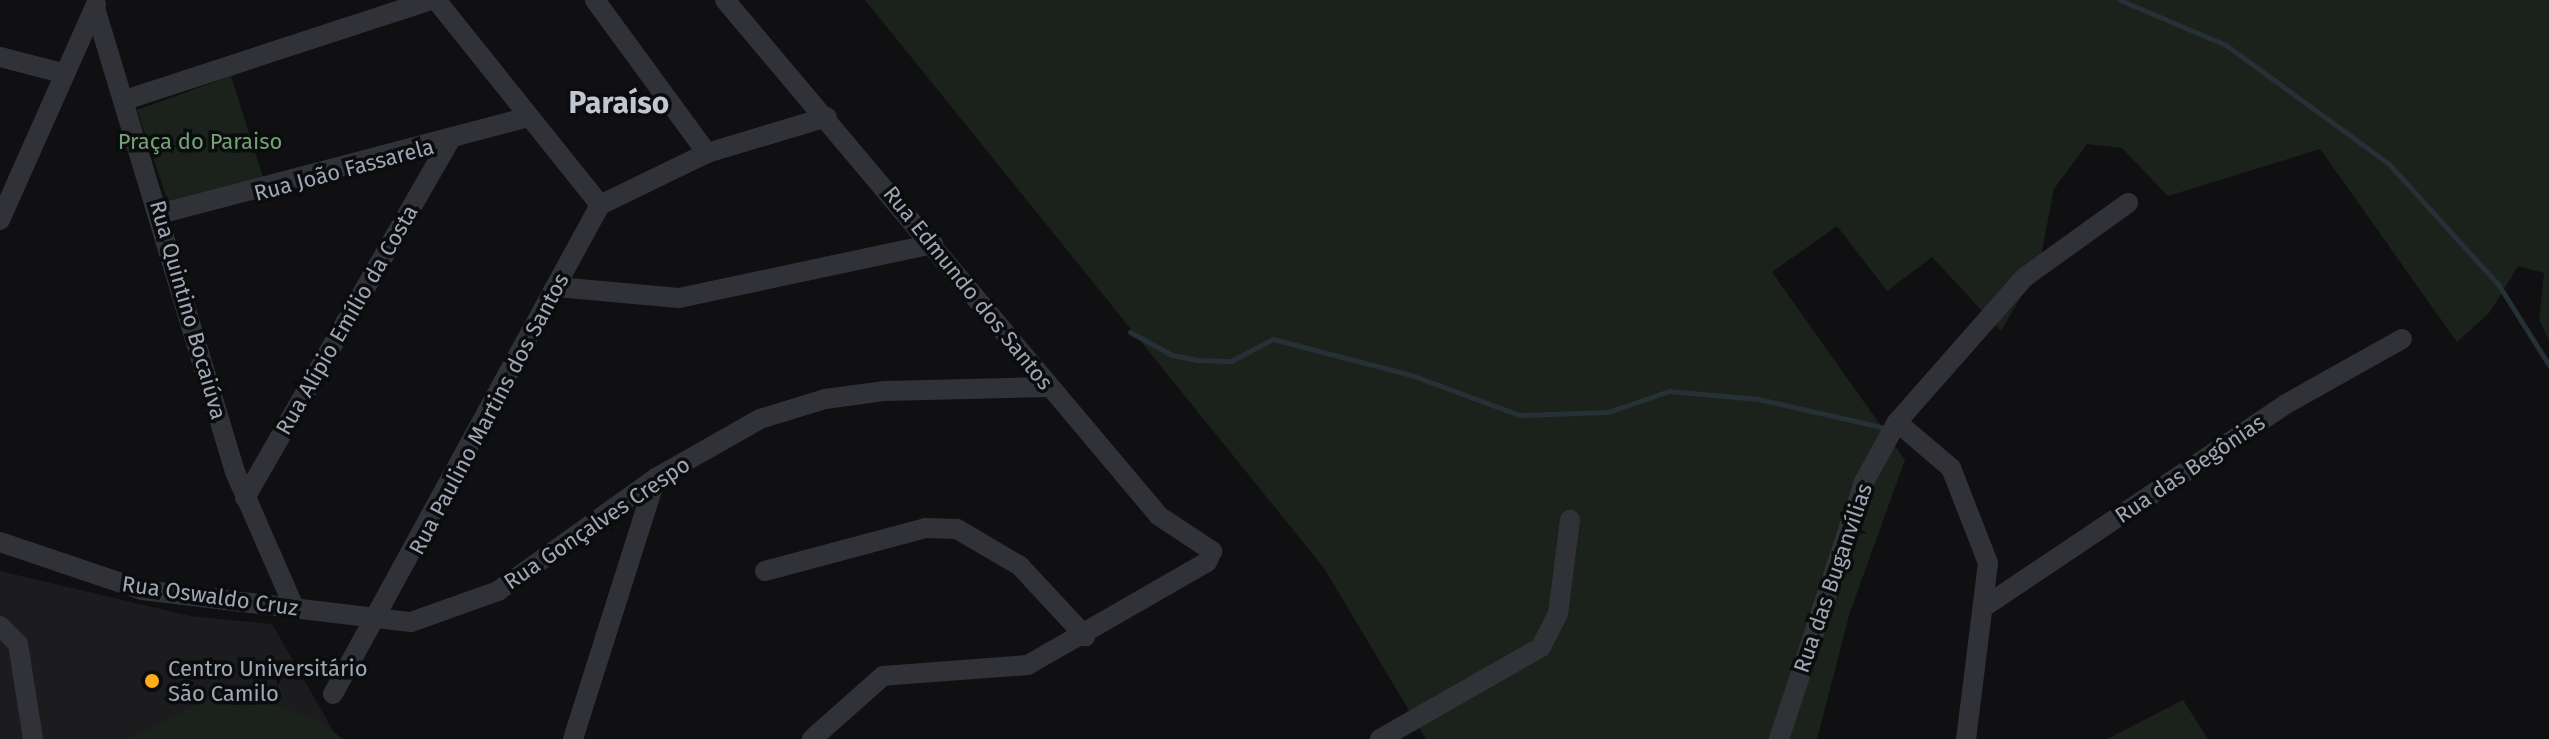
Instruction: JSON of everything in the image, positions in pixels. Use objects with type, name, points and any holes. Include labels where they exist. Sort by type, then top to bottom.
[{"type":"street","points":[[125,100],[434,0],[526,118],[600,205],[707,153],[827,117]]},
{"type":"street","points":[[595,0],[707,153]]},
{"type":"street","name":"Rua Edmundo dos Santos","points":[[725,0],[827,117],[1159,516],[1210,545],[1207,562],[1085,636]]},
{"type":"street","points":[[2,207],[96,4]]},
{"type":"street","name":"Rua Quintino Bocaiúva","points":[[96,4],[245,498],[294,607]]},
{"type":"street","points":[[0,57],[62,73]]},
{"type":"street","name":"Rua João Fassarela","points":[[159,214],[449,142],[526,118]]},
{"type":"street","name":"Rua Alípio Emílio da Costa","points":[[245,498],[449,142]]},
{"type":"street","name":"Rua das Buganvílias","points":[[1779,739],[1864,482],[1897,422],[2025,277],[2128,203]]},
{"type":"street","name":"Rua Paulino Martins dos Santos","points":[[333,694],[378,622],[600,205]]},
{"type":"street","points":[[557,287],[705,295],[933,244]]},
{"type":"street","name":"Rua das Begônias","points":[[1984,607],[2286,404],[2402,339]]},
{"type":"street","name":"Rua Gonçalves Crespo","points":[[378,622],[438,615],[498,591],[656,478],[760,419],[825,399],[1049,387]]},
{"type":"street","points":[[1897,422],[1951,468],[1981,535],[1988,563],[1966,739]]},
{"type":"street","points":[[573,739],[656,478]]},
{"type":"street","points":[[1380,739],[1541,647],[1558,614],[1570,520]]},
{"type":"street","points":[[765,571],[925,528],[957,529],[1020,566],[1085,636],[1013,669],[883,676],[812,739]]},
{"type":"street","name":"Rua Oswaldo Cruz","points":[[0,542],[142,590],[294,607],[378,622]]},
{"type":"street","points":[[0,626],[18,644],[33,739]]},
{"type":"shaded area","name":"Centro Universitário São Camilo","points":[[0,571],[190,616],[272,624],[338,739],[0,739]]},
{"type":"green space","points":[[865,0],[2549,0],[2549,340],[2539,319],[2544,273],[2518,266],[2490,312],[2457,342],[2320,149],[2168,196],[2122,148],[2087,144],[2054,189],[2039,266],[2001,331],[1932,257],[1887,291],[1837,226],[1772,272],[1905,460],[1850,612],[1817,739],[1426,739],[1324,568]]},
{"type":"green space","name":"Praça do Paraiso","points":[[231,76],[265,183],[168,202],[137,110]]},
{"type":"green space","points":[[229,689],[315,719],[343,739],[128,739]]},
{"type":"green space","points":[[2183,700],[2208,739],[2107,739]]},
{"type":"waterway","points":[[2120,0],[2226,45],[2389,164],[2498,284],[2549,365]]},
{"type":"waterway","points":[[1130,332],[1172,355],[1198,360],[1231,361],[1273,339],[1411,375],[1520,415],[1608,412],[1669,391],[1758,399],[1881,427]]},
{"type":"place","name":"Centro Universitário São Camilo","points":[[152,681]]},
{"type":"district","name":"Paraíso","points":[[619,103]]}]
